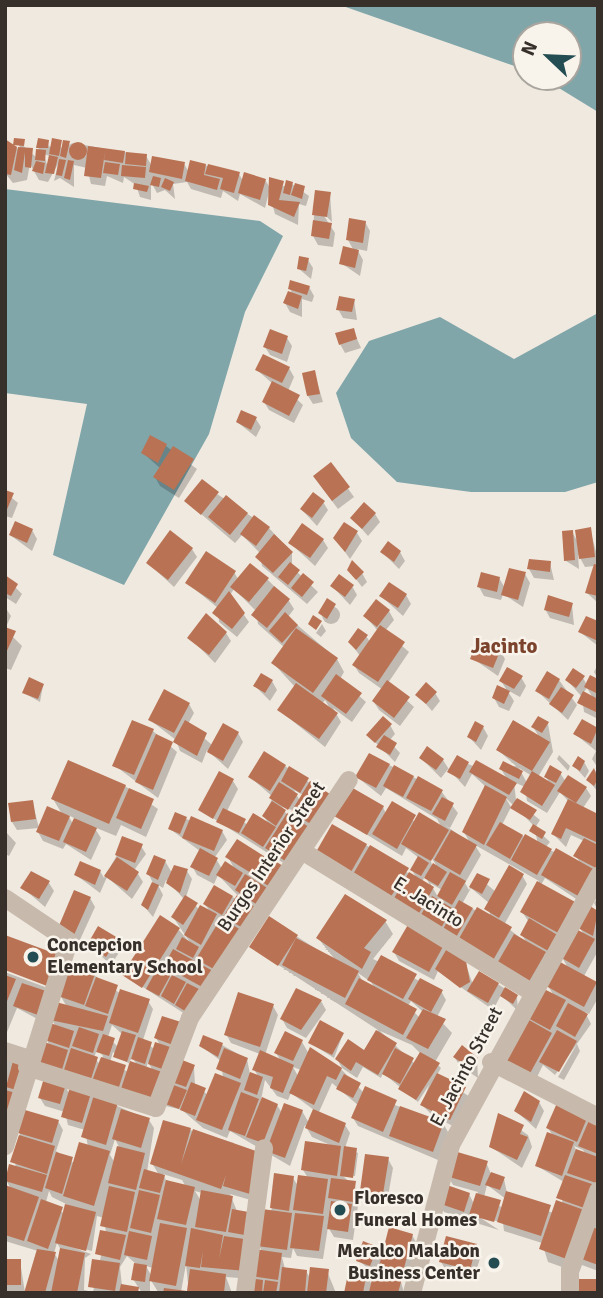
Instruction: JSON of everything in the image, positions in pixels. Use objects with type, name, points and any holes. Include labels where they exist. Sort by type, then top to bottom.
[{"type":"street","name":"Burgos Interior Street","points":[[28,1063],[156,1108],[190,1018],[349,780]]},
{"type":"street","name":"E. Jacinto","points":[[302,851],[531,992]]},
{"type":"street","name":"E. Jacinto Street","points":[[412,1293],[450,1145],[491,1062],[598,876]]},
{"type":"street","points":[[5,898],[69,941],[28,1063],[5,1146]]},
{"type":"street","points":[[5,1051],[28,1063]]},
{"type":"street","points":[[491,1062],[598,1117]]},
{"type":"street","points":[[245,1293],[264,1148]]},
{"type":"street","points":[[570,1293],[570,1270],[598,1191]]},
{"type":"water","points":[[340,5],[598,5],[598,112],[564,91],[582,91],[582,21],[512,21],[512,65]]},
{"type":"water","points":[[5,189],[260,221],[283,236],[245,312],[209,434],[124,585],[53,555],[87,404],[5,393]]},
{"type":"water","points":[[598,313],[598,482],[565,492],[471,492],[397,482],[351,438],[336,393],[369,341],[440,317],[514,359]]},
{"type":"building","points":[[14,138],[25,139],[24,146],[13,145]]},
{"type":"building","points":[[38,138],[49,140],[48,148],[36,148]]},
{"type":"building","points":[[52,138],[62,140],[59,156],[49,154]]},
{"type":"building","points":[[5,139],[17,147],[11,175],[6,174]]},
{"type":"building","points":[[63,140],[70,141],[66,158],[60,156]]},
{"type":"building","points":[[74,142],[82,142],[87,151],[85,158],[74,160],[69,155],[69,147]]},
{"type":"building","points":[[88,146],[125,151],[123,163],[104,160],[105,152],[101,178],[84,176]]},
{"type":"building","points":[[18,147],[33,148],[31,168],[25,167],[25,152],[22,173],[14,170]]},
{"type":"building","points":[[36,149],[46,150],[45,161],[35,160]]},
{"type":"building","points":[[126,152],[147,154],[146,166],[125,164]]},
{"type":"building","points":[[49,155],[58,157],[54,174],[45,173]]},
{"type":"building","points":[[152,156],[185,162],[182,179],[149,172]]},
{"type":"building","points":[[59,159],[66,160],[62,176],[56,175]]},
{"type":"building","points":[[68,160],[74,161],[70,180],[64,178]]},
{"type":"building","points":[[190,160],[206,164],[204,175],[220,179],[217,190],[185,181]]},
{"type":"building","points":[[36,161],[45,163],[43,174],[32,171]]},
{"type":"building","points":[[105,162],[120,164],[118,175],[103,173]]},
{"type":"building","points":[[208,164],[240,172],[234,193],[220,189],[223,178],[205,174]]},
{"type":"building","points":[[122,165],[146,167],[145,178],[121,176]]},
{"type":"building","points":[[244,172],[266,179],[260,200],[238,193]]},
{"type":"building","points":[[153,176],[161,178],[159,187],[150,185]]},
{"type":"building","points":[[269,177],[284,181],[279,200],[300,202],[294,217],[268,205]]},
{"type":"building","points":[[165,178],[174,182],[170,191],[161,187]]},
{"type":"building","points":[[286,180],[293,182],[290,195],[283,193]]},
{"type":"building","points":[[134,183],[149,186],[147,192],[133,189]]},
{"type":"building","points":[[295,183],[305,186],[302,199],[291,195]]},
{"type":"building","points":[[315,190],[331,192],[327,217],[312,215]]},
{"type":"building","points":[[349,218],[366,221],[363,243],[346,240]]},
{"type":"building","points":[[313,220],[332,223],[329,239],[311,236]]},
{"type":"building","points":[[343,246],[359,250],[355,268],[339,264]]},
{"type":"building","points":[[299,256],[309,258],[306,271],[297,269]]},
{"type":"building","points":[[290,280],[310,286],[307,295],[288,289]]},
{"type":"building","points":[[288,291],[302,296],[298,309],[283,303]]},
{"type":"building","points":[[339,296],[355,299],[352,312],[336,310]]},
{"type":"building","points":[[354,328],[357,339],[339,345],[335,333]]},
{"type":"building","points":[[270,329],[288,336],[282,354],[263,347]]},
{"type":"building","points":[[263,354],[290,367],[282,383],[255,370]]},
{"type":"building","points":[[315,370],[320,394],[307,396],[302,373]]},
{"type":"building","points":[[272,381],[300,395],[289,416],[262,402]]},
{"type":"building","points":[[241,410],[257,417],[251,430],[236,422]]},
{"type":"building","points":[[150,435],[167,444],[158,463],[141,453]]},
{"type":"building","points":[[173,446],[194,459],[174,490],[153,477]]},
{"type":"building","points":[[331,462],[350,487],[332,501],[313,476]]},
{"type":"building","points":[[202,479],[219,492],[201,515],[184,501]]},
{"type":"building","points":[[5,490],[14,493],[5,514]]},
{"type":"building","points":[[313,492],[325,501],[312,518],[300,509]]},
{"type":"building","points":[[226,495],[248,513],[230,535],[208,517]]},
{"type":"building","points":[[364,502],[376,513],[362,529],[350,518]]},
{"type":"building","points":[[254,515],[270,527],[256,546],[240,534]]},
{"type":"building","points":[[15,521],[33,529],[27,543],[9,535]]},
{"type":"building","points":[[344,522],[358,531],[345,552],[333,538]]},
{"type":"building","points":[[302,523],[324,539],[310,558],[288,543]]},
{"type":"building","points":[[591,527],[595,557],[579,559],[575,530]]},
{"type":"building","points":[[170,530],[193,548],[168,580],[146,563]]},
{"type":"building","points":[[573,530],[575,560],[564,561],[562,531]]},
{"type":"building","points":[[274,534],[293,552],[273,573],[255,557]]},
{"type":"building","points":[[388,541],[401,551],[394,562],[380,552]]},
{"type":"building","points":[[206,551],[236,571],[215,603],[185,583]]},
{"type":"building","points":[[529,559],[551,561],[550,572],[527,569]]},
{"type":"building","points":[[352,560],[364,572],[356,580],[347,570]]},
{"type":"building","points":[[290,562],[300,570],[288,585],[278,577]]},
{"type":"building","points":[[250,563],[269,578],[249,602],[230,587]]},
{"type":"building","points":[[594,564],[598,565],[598,596],[585,593]]},
{"type":"building","points":[[509,568],[526,572],[518,600],[501,595]]},
{"type":"building","points":[[481,572],[500,577],[497,592],[477,587]]},
{"type":"building","points":[[303,573],[314,582],[302,597],[291,588]]},
{"type":"building","points":[[339,574],[354,585],[345,597],[330,586]]},
{"type":"building","points":[[5,575],[18,584],[11,596],[5,593]]},
{"type":"building","points":[[389,582],[407,594],[398,608],[379,596]]},
{"type":"building","points":[[274,586],[290,599],[267,628],[251,615]]},
{"type":"building","points":[[229,591],[245,613],[232,629],[212,613]]},
{"type":"building","points":[[548,595],[573,603],[569,617],[544,610]]},
{"type":"building","points":[[327,598],[336,604],[327,619],[318,613]]},
{"type":"building","points":[[376,599],[390,610],[377,627],[363,616]]},
{"type":"building","points":[[285,612],[298,625],[282,643],[269,631]]},
{"type":"building","points":[[206,613],[227,632],[209,655],[187,638]]},
{"type":"building","points":[[313,615],[322,621],[316,630],[308,624]]},
{"type":"building","points":[[586,616],[598,621],[598,641],[578,632]]},
{"type":"building","points":[[380,625],[405,642],[378,682],[352,665]]},
{"type":"building","points":[[5,627],[16,631],[5,655]]},
{"type":"building","points":[[296,628],[338,658],[313,693],[271,663]]},
{"type":"building","points":[[358,628],[368,635],[356,650],[348,642]]},
{"type":"building","points":[[478,639],[501,649],[493,668],[470,659]]},
{"type":"building","points":[[507,667],[523,676],[514,689],[499,681]]},
{"type":"building","points":[[573,668],[585,676],[576,688],[565,680]]},
{"type":"building","points":[[547,671],[560,679],[549,699],[535,691]]},
{"type":"building","points":[[261,673],[273,680],[265,693],[253,686]]},
{"type":"building","points":[[336,674],[362,693],[346,714],[321,696]]},
{"type":"building","points":[[590,675],[598,679],[598,694],[584,687]]},
{"type":"building","points":[[29,677],[44,684],[38,699],[22,693]]},
{"type":"building","points":[[387,680],[410,697],[394,718],[372,701]]},
{"type":"building","points":[[426,682],[437,692],[426,704],[415,695]]},
{"type":"building","points":[[296,683],[338,713],[319,739],[277,710]]},
{"type":"building","points":[[497,685],[510,691],[504,704],[492,698]]},
{"type":"building","points":[[561,687],[574,695],[562,713],[549,704]]},
{"type":"building","points":[[164,689],[190,703],[174,733],[148,720]]},
{"type":"building","points":[[583,691],[598,699],[598,713],[577,703]]},
{"type":"building","points":[[383,716],[392,724],[375,743],[366,735]]},
{"type":"building","points":[[538,716],[549,722],[542,733],[531,727]]},
{"type":"building","points":[[582,719],[598,728],[591,744],[573,734]]},
{"type":"building","points":[[132,720],[154,729],[134,775],[112,766]]},
{"type":"building","points":[[185,720],[207,733],[197,756],[173,742]]},
{"type":"building","points":[[513,720],[550,742],[532,771],[496,750]]},
{"type":"building","points":[[475,721],[484,726],[476,742],[467,737]]},
{"type":"building","points":[[223,723],[239,732],[223,761],[207,752]]},
{"type":"building","points":[[156,734],[173,742],[153,790],[135,782]]},
{"type":"building","points":[[384,735],[397,743],[390,755],[376,747]]},
{"type":"building","points":[[427,746],[444,759],[436,770],[419,758]]},
{"type":"building","points":[[264,751],[286,765],[270,791],[248,777]]},
{"type":"building","points":[[369,753],[390,764],[376,788],[355,777]]},
{"type":"building","points":[[457,755],[469,762],[460,779],[447,772]]},
{"type":"building","points":[[578,756],[585,761],[580,771],[572,766]]},
{"type":"building","points":[[68,760],[126,785],[109,824],[51,799]]},
{"type":"building","points":[[476,760],[517,783],[509,795],[469,772]]},
{"type":"building","points":[[503,761],[523,771],[519,779],[499,769]]},
{"type":"building","points":[[394,765],[414,776],[403,797],[383,786]]},
{"type":"building","points":[[550,765],[562,772],[556,783],[544,777]]},
{"type":"building","points":[[289,766],[309,778],[300,793],[281,781]]},
{"type":"building","points":[[594,768],[598,779],[594,786],[586,780]]},
{"type":"building","points":[[219,771],[234,779],[213,819],[198,810]]},
{"type":"building","points":[[532,771],[555,785],[542,806],[520,792]]},
{"type":"building","points":[[568,775],[587,787],[576,803],[557,791]]},
{"type":"building","points":[[418,776],[443,790],[431,811],[406,798]]},
{"type":"building","points":[[310,781],[333,796],[314,826],[291,812]]},
{"type":"building","points":[[279,782],[298,794],[288,810],[269,798]]},
{"type":"building","points":[[485,785],[507,797],[484,845],[462,832]]},
{"type":"building","points":[[351,787],[384,806],[367,835],[334,816]]},
{"type":"building","points":[[129,788],[154,799],[141,829],[116,818]]},
{"type":"building","points":[[442,797],[454,803],[445,821],[432,814]]},
{"type":"building","points":[[517,798],[537,810],[530,820],[510,808]]},
{"type":"building","points":[[568,799],[598,814],[598,843],[566,828],[561,839],[551,834]]},
{"type":"building","points":[[33,800],[36,819],[11,822],[8,803]]},
{"type":"building","points":[[272,801],[286,810],[276,826],[262,816]]},
{"type":"building","points":[[392,801],[416,815],[397,849],[372,834]]},
{"type":"building","points":[[47,806],[70,816],[59,841],[36,832]]},
{"type":"building","points":[[223,808],[246,819],[239,833],[216,822]]},
{"type":"building","points":[[175,812],[187,817],[180,834],[168,829]]},
{"type":"building","points":[[419,812],[449,830],[431,861],[401,844]]},
{"type":"building","points":[[253,813],[276,827],[263,847],[241,833]]},
{"type":"building","points":[[287,813],[312,829],[290,864],[265,848]]},
{"type":"building","points":[[191,816],[223,830],[214,851],[182,838]]},
{"type":"building","points":[[74,818],[97,828],[86,852],[63,842]]},
{"type":"building","points":[[500,822],[523,835],[510,859],[486,845]]},
{"type":"building","points":[[332,824],[367,844],[351,872],[316,852]]},
{"type":"building","points":[[533,824],[546,832],[542,839],[529,831]]},
{"type":"building","points":[[451,830],[477,845],[460,875],[434,860]]},
{"type":"building","points":[[525,834],[552,849],[537,875],[511,860]]},
{"type":"building","points":[[122,836],[143,844],[135,863],[115,855]]},
{"type":"building","points":[[584,838],[598,845],[596,868],[573,856]]},
{"type":"building","points":[[237,839],[267,858],[256,876],[225,857]]},
{"type":"building","points":[[370,845],[409,868],[390,898],[352,876]]},
{"type":"building","points":[[200,848],[218,858],[209,876],[190,867]]},
{"type":"building","points":[[556,848],[595,870],[580,897],[541,875]]},
{"type":"building","points":[[154,855],[166,860],[158,880],[146,874]]},
{"type":"building","points":[[418,856],[429,863],[421,876],[410,870]]},
{"type":"building","points":[[117,857],[139,872],[127,891],[104,876]]},
{"type":"building","points":[[269,857],[286,868],[273,889],[256,878]]},
{"type":"building","points":[[80,861],[101,870],[95,885],[74,875]]},
{"type":"building","points":[[225,861],[243,873],[235,886],[216,875]]},
{"type":"building","points":[[433,863],[447,872],[438,886],[424,878]]},
{"type":"building","points":[[174,865],[188,869],[180,893],[166,883]]},
{"type":"building","points":[[509,865],[524,874],[499,918],[484,909]]},
{"type":"building","points":[[31,871],[50,881],[39,899],[20,888]]},
{"type":"building","points":[[409,872],[434,887],[418,915],[393,900]]},
{"type":"building","points":[[450,872],[466,881],[452,905],[437,896]]},
{"type":"building","points":[[477,873],[490,879],[482,894],[469,887]]},
{"type":"building","points":[[245,874],[269,889],[259,906],[235,890]]},
{"type":"building","points":[[537,881],[577,903],[560,934],[520,912]]},
{"type":"building","points":[[152,882],[159,885],[148,910],[141,905]]},
{"type":"building","points":[[214,885],[233,896],[222,915],[203,904]]},
{"type":"building","points":[[74,890],[91,897],[74,935],[58,928]]},
{"type":"building","points":[[345,894],[387,920],[364,948],[371,952],[362,969],[316,938]]},
{"type":"building","points":[[185,895],[198,903],[183,925],[171,917]]},
{"type":"building","points":[[237,895],[255,907],[243,928],[223,917]]},
{"type":"building","points":[[432,896],[452,908],[440,930],[419,918]]},
{"type":"building","points":[[459,900],[473,908],[455,939],[442,931]]},
{"type":"building","points":[[200,905],[217,914],[201,945],[184,935]]},
{"type":"building","points":[[590,906],[598,911],[593,936],[578,928]]},
{"type":"building","points":[[477,907],[512,927],[492,962],[457,942]]},
{"type":"building","points":[[160,915],[180,928],[142,988],[122,975]]},
{"type":"building","points":[[269,916],[298,935],[278,966],[249,947]]},
{"type":"building","points":[[221,918],[241,930],[217,971],[196,959]]},
{"type":"building","points":[[529,918],[559,936],[550,952],[520,935]]},
{"type":"building","points":[[409,923],[445,943],[429,972],[392,952]]},
{"type":"building","points":[[98,926],[118,938],[106,957],[87,945]]},
{"type":"building","points":[[576,929],[595,939],[579,968],[560,957]]},
{"type":"building","points":[[514,934],[546,952],[527,985],[495,967]]},
{"type":"building","points":[[5,935],[59,955],[47,986],[5,970]]},
{"type":"building","points":[[182,937],[199,947],[193,958],[176,949]]},
{"type":"building","points":[[296,938],[359,971],[345,998],[282,965]]},
{"type":"building","points":[[449,945],[466,961],[470,982],[460,988],[435,969]]},
{"type":"building","points":[[173,949],[213,971],[204,988],[164,966]]},
{"type":"building","points":[[381,955],[417,974],[403,999],[367,980]]},
{"type":"building","points":[[560,962],[597,982],[584,1007],[546,986]]},
{"type":"building","points":[[69,965],[95,974],[84,1005],[58,996]]},
{"type":"building","points":[[158,967],[171,974],[159,996],[146,989]]},
{"type":"building","points":[[479,971],[499,983],[488,1003],[467,991]]},
{"type":"building","points":[[5,975],[16,979],[5,1006]]},
{"type":"building","points":[[172,975],[186,982],[174,1004],[161,996]]},
{"type":"building","points":[[96,977],[118,985],[108,1014],[85,1006]]},
{"type":"building","points":[[359,978],[417,1009],[403,1035],[345,1004]]},
{"type":"building","points":[[420,978],[443,990],[431,1012],[408,999]]},
{"type":"building","points":[[22,983],[46,991],[38,1015],[13,1006]]},
{"type":"building","points":[[187,983],[203,991],[190,1014],[175,1005]]},
{"type":"building","points":[[505,987],[518,995],[513,1004],[500,996]]},
{"type":"building","points":[[296,988],[322,1000],[301,1030],[280,1019]]},
{"type":"building","points":[[542,988],[566,1000],[550,1030],[526,1017]]},
{"type":"building","points":[[120,989],[150,999],[138,1033],[109,1023]]},
{"type":"building","points":[[238,992],[274,1004],[260,1047],[224,1035]]},
{"type":"building","points":[[56,1002],[108,1016],[103,1031],[50,1020]]},
{"type":"building","points":[[568,1003],[588,1014],[575,1037],[556,1026]]},
{"type":"building","points":[[423,1009],[446,1019],[428,1049],[406,1038]]},
{"type":"building","points":[[162,1016],[181,1022],[173,1045],[154,1038]]},
{"type":"building","points":[[522,1016],[552,1033],[528,1077],[498,1061]]},
{"type":"building","points":[[320,1020],[344,1033],[332,1055],[308,1043]]},
{"type":"building","points":[[50,1023],[74,1031],[69,1048],[45,1040]]},
{"type":"building","points":[[79,1027],[99,1034],[93,1053],[72,1046]]},
{"type":"building","points":[[376,1030],[397,1043],[378,1075],[356,1062],[351,1071],[335,1059],[348,1039],[364,1050]]},
{"type":"building","points":[[557,1030],[577,1041],[559,1072],[539,1062]]},
{"type":"building","points":[[122,1031],[136,1035],[127,1062],[113,1057]]},
{"type":"building","points":[[285,1031],[303,1040],[293,1061],[274,1053]]},
{"type":"building","points":[[103,1034],[115,1038],[109,1056],[96,1052]]},
{"type":"building","points":[[203,1035],[223,1043],[218,1057],[199,1046]]},
{"type":"building","points":[[138,1037],[152,1042],[145,1064],[131,1059]]},
{"type":"building","points":[[41,1041],[68,1050],[61,1073],[34,1064]]},
{"type":"building","points":[[155,1042],[173,1048],[165,1070],[148,1064]]},
{"type":"building","points":[[462,1045],[478,1058],[473,1070],[453,1057]]},
{"type":"building","points":[[310,1047],[342,1068],[336,1080],[327,1076],[314,1105],[289,1093]]},
{"type":"building","points":[[71,1048],[98,1057],[91,1079],[64,1070]]},
{"type":"building","points":[[224,1048],[248,1058],[240,1079],[216,1069]]},
{"type":"building","points":[[395,1048],[414,1058],[400,1084],[382,1074]]},
{"type":"building","points":[[260,1050],[294,1065],[283,1093],[270,1088],[273,1077],[252,1070]]},
{"type":"building","points":[[420,1052],[440,1063],[416,1100],[398,1089]]},
{"type":"building","points":[[101,1057],[126,1065],[118,1090],[92,1081]]},
{"type":"building","points":[[177,1058],[195,1065],[186,1087],[169,1081]]},
{"type":"building","points":[[13,1061],[24,1064],[16,1090],[6,1087]]},
{"type":"building","points":[[130,1061],[165,1073],[155,1104],[120,1092]]},
{"type":"building","points":[[250,1072],[263,1077],[257,1095],[244,1090]]},
{"type":"building","points":[[215,1073],[241,1083],[222,1130],[196,1120]]},
{"type":"building","points":[[437,1073],[466,1087],[450,1120],[420,1105]]},
{"type":"building","points":[[344,1074],[361,1083],[353,1098],[336,1089]]},
{"type":"building","points":[[44,1078],[66,1084],[60,1104],[38,1098]]},
{"type":"building","points":[[191,1082],[206,1088],[195,1116],[180,1110]]},
{"type":"building","points":[[168,1083],[187,1090],[179,1109],[160,1102]]},
{"type":"building","points":[[365,1086],[397,1100],[383,1132],[351,1118]]},
{"type":"building","points":[[70,1087],[91,1093],[82,1123],[61,1117]]},
{"type":"building","points":[[5,1090],[16,1093],[5,1131]]},
{"type":"building","points":[[524,1091],[540,1101],[531,1122],[514,1111]]},
{"type":"building","points":[[241,1092],[259,1099],[245,1136],[228,1130]]},
{"type":"building","points":[[94,1095],[118,1102],[106,1145],[81,1137]]},
{"type":"building","points":[[262,1097],[278,1104],[263,1143],[246,1137]]},
{"type":"building","points":[[284,1103],[303,1110],[285,1158],[266,1151]]},
{"type":"building","points":[[557,1103],[588,1116],[577,1142],[546,1128]]},
{"type":"building","points":[[400,1106],[444,1122],[433,1152],[389,1136]]},
{"type":"building","points":[[121,1109],[150,1118],[141,1148],[112,1139]]},
{"type":"building","points":[[313,1109],[346,1123],[339,1143],[305,1128]]},
{"type":"building","points":[[25,1110],[59,1120],[52,1143],[18,1133]]},
{"type":"building","points":[[498,1113],[524,1125],[520,1134],[528,1137],[517,1160],[489,1147]]},
{"type":"building","points":[[590,1118],[598,1121],[598,1154],[578,1146]]},
{"type":"building","points":[[163,1120],[191,1128],[181,1164],[193,1129],[262,1153],[250,1194],[223,1186],[226,1175],[221,1189],[150,1164]]},
{"type":"building","points":[[547,1132],[574,1142],[562,1176],[535,1166]]},
{"type":"building","points":[[19,1135],[55,1146],[47,1174],[10,1162]]},
{"type":"building","points":[[305,1141],[341,1146],[337,1176],[301,1170]]},
{"type":"building","points":[[79,1142],[110,1151],[94,1206],[63,1196]]},
{"type":"building","points":[[117,1146],[145,1153],[136,1190],[108,1183]]},
{"type":"building","points":[[344,1146],[357,1148],[353,1178],[340,1176]]},
{"type":"building","points":[[576,1149],[598,1157],[596,1183],[567,1173]]},
{"type":"building","points":[[454,1151],[488,1161],[480,1186],[446,1176]]},
{"type":"building","points":[[56,1152],[73,1157],[62,1194],[45,1188]]},
{"type":"building","points":[[365,1154],[389,1157],[383,1194],[360,1191]]},
{"type":"building","points":[[9,1164],[47,1175],[42,1192],[5,1181]]},
{"type":"building","points":[[144,1169],[165,1175],[160,1193],[139,1188]]},
{"type":"building","points":[[491,1172],[505,1177],[500,1190],[485,1185]]},
{"type":"building","points":[[274,1173],[294,1176],[289,1211],[270,1208]]},
{"type":"building","points":[[298,1175],[328,1179],[323,1214],[293,1210]]},
{"type":"building","points":[[565,1175],[598,1186],[590,1210],[556,1198]]},
{"type":"building","points":[[331,1178],[356,1181],[353,1202],[328,1198]]},
{"type":"building","points":[[166,1180],[195,1187],[186,1225],[157,1219]]},
{"type":"building","points":[[444,1184],[470,1193],[464,1212],[438,1203]]},
{"type":"building","points":[[5,1185],[39,1197],[24,1241],[5,1235]]},
{"type":"building","points":[[109,1186],[135,1192],[127,1232],[100,1226]]},
{"type":"building","points":[[139,1190],[160,1195],[151,1233],[130,1228]]},
{"type":"building","points":[[201,1190],[233,1196],[226,1232],[195,1227]]},
{"type":"building","points":[[506,1191],[551,1205],[541,1236],[497,1222]]},
{"type":"building","points":[[476,1193],[501,1200],[494,1222],[469,1215]]},
{"type":"building","points":[[41,1199],[63,1207],[48,1249],[27,1241]]},
{"type":"building","points":[[556,1200],[590,1212],[572,1261],[539,1249]]},
{"type":"building","points":[[331,1201],[352,1204],[348,1232],[327,1229]]},
{"type":"building","points":[[65,1204],[96,1212],[86,1251],[55,1243]]},
{"type":"building","points":[[232,1209],[254,1213],[250,1236],[228,1232]]},
{"type":"building","points":[[262,1209],[292,1213],[287,1250],[257,1246]]},
{"type":"building","points":[[295,1213],[324,1216],[319,1251],[290,1248]]},
{"type":"building","points":[[160,1223],[187,1228],[176,1286],[149,1281]]},
{"type":"building","points":[[588,1226],[598,1229],[598,1265],[576,1257]]},
{"type":"building","points":[[389,1227],[413,1234],[403,1272],[379,1266]]},
{"type":"building","points":[[191,1228],[223,1235],[219,1259],[224,1236],[251,1240],[246,1271],[201,1267],[203,1251],[200,1268],[185,1266]]},
{"type":"building","points":[[100,1230],[126,1235],[120,1260],[95,1254]]},
{"type":"building","points":[[129,1231],[152,1236],[147,1260],[124,1255]]},
{"type":"building","points":[[446,1236],[477,1244],[470,1270],[439,1262]]},
{"type":"building","points":[[363,1241],[378,1247],[370,1266],[356,1261]]},
{"type":"building","points":[[60,1248],[85,1253],[77,1293],[51,1293]]},
{"type":"building","points":[[37,1249],[56,1252],[45,1293],[24,1293]]},
{"type":"building","points":[[254,1249],[282,1253],[278,1280],[250,1276]]},
{"type":"building","points":[[5,1259],[21,1259],[21,1285],[5,1285]]},
{"type":"building","points":[[92,1259],[120,1263],[115,1291],[88,1287]]},
{"type":"building","points":[[134,1263],[147,1265],[145,1282],[131,1280]]},
{"type":"building","points":[[282,1267],[307,1270],[305,1293],[279,1293]]},
{"type":"building","points":[[310,1267],[329,1269],[326,1293],[307,1293]]},
{"type":"building","points":[[190,1269],[226,1274],[224,1293],[163,1293],[164,1288],[187,1291]]},
{"type":"building","points":[[349,1269],[367,1272],[363,1293],[344,1293]]},
{"type":"building","points":[[374,1271],[402,1278],[398,1293],[369,1292]]},
{"type":"building","points":[[249,1278],[263,1280],[262,1293],[247,1293]]},
{"type":"building","points":[[572,1279],[598,1279],[598,1293],[572,1293]]},
{"type":"building","points":[[265,1280],[278,1282],[276,1293],[263,1293]]},
{"type":"building","points":[[121,1284],[139,1287],[138,1293],[119,1293]]},
{"type":"place","name":"Concepcion Elementary School","points":[[33,957]]},
{"type":"place","name":"Floresco Funeral Homes","points":[[340,1210]]},
{"type":"place","name":"Meralco Malabon Business Center","points":[[494,1263]]},
{"type":"district","name":"Jacinto","points":[[504,646]]}]
